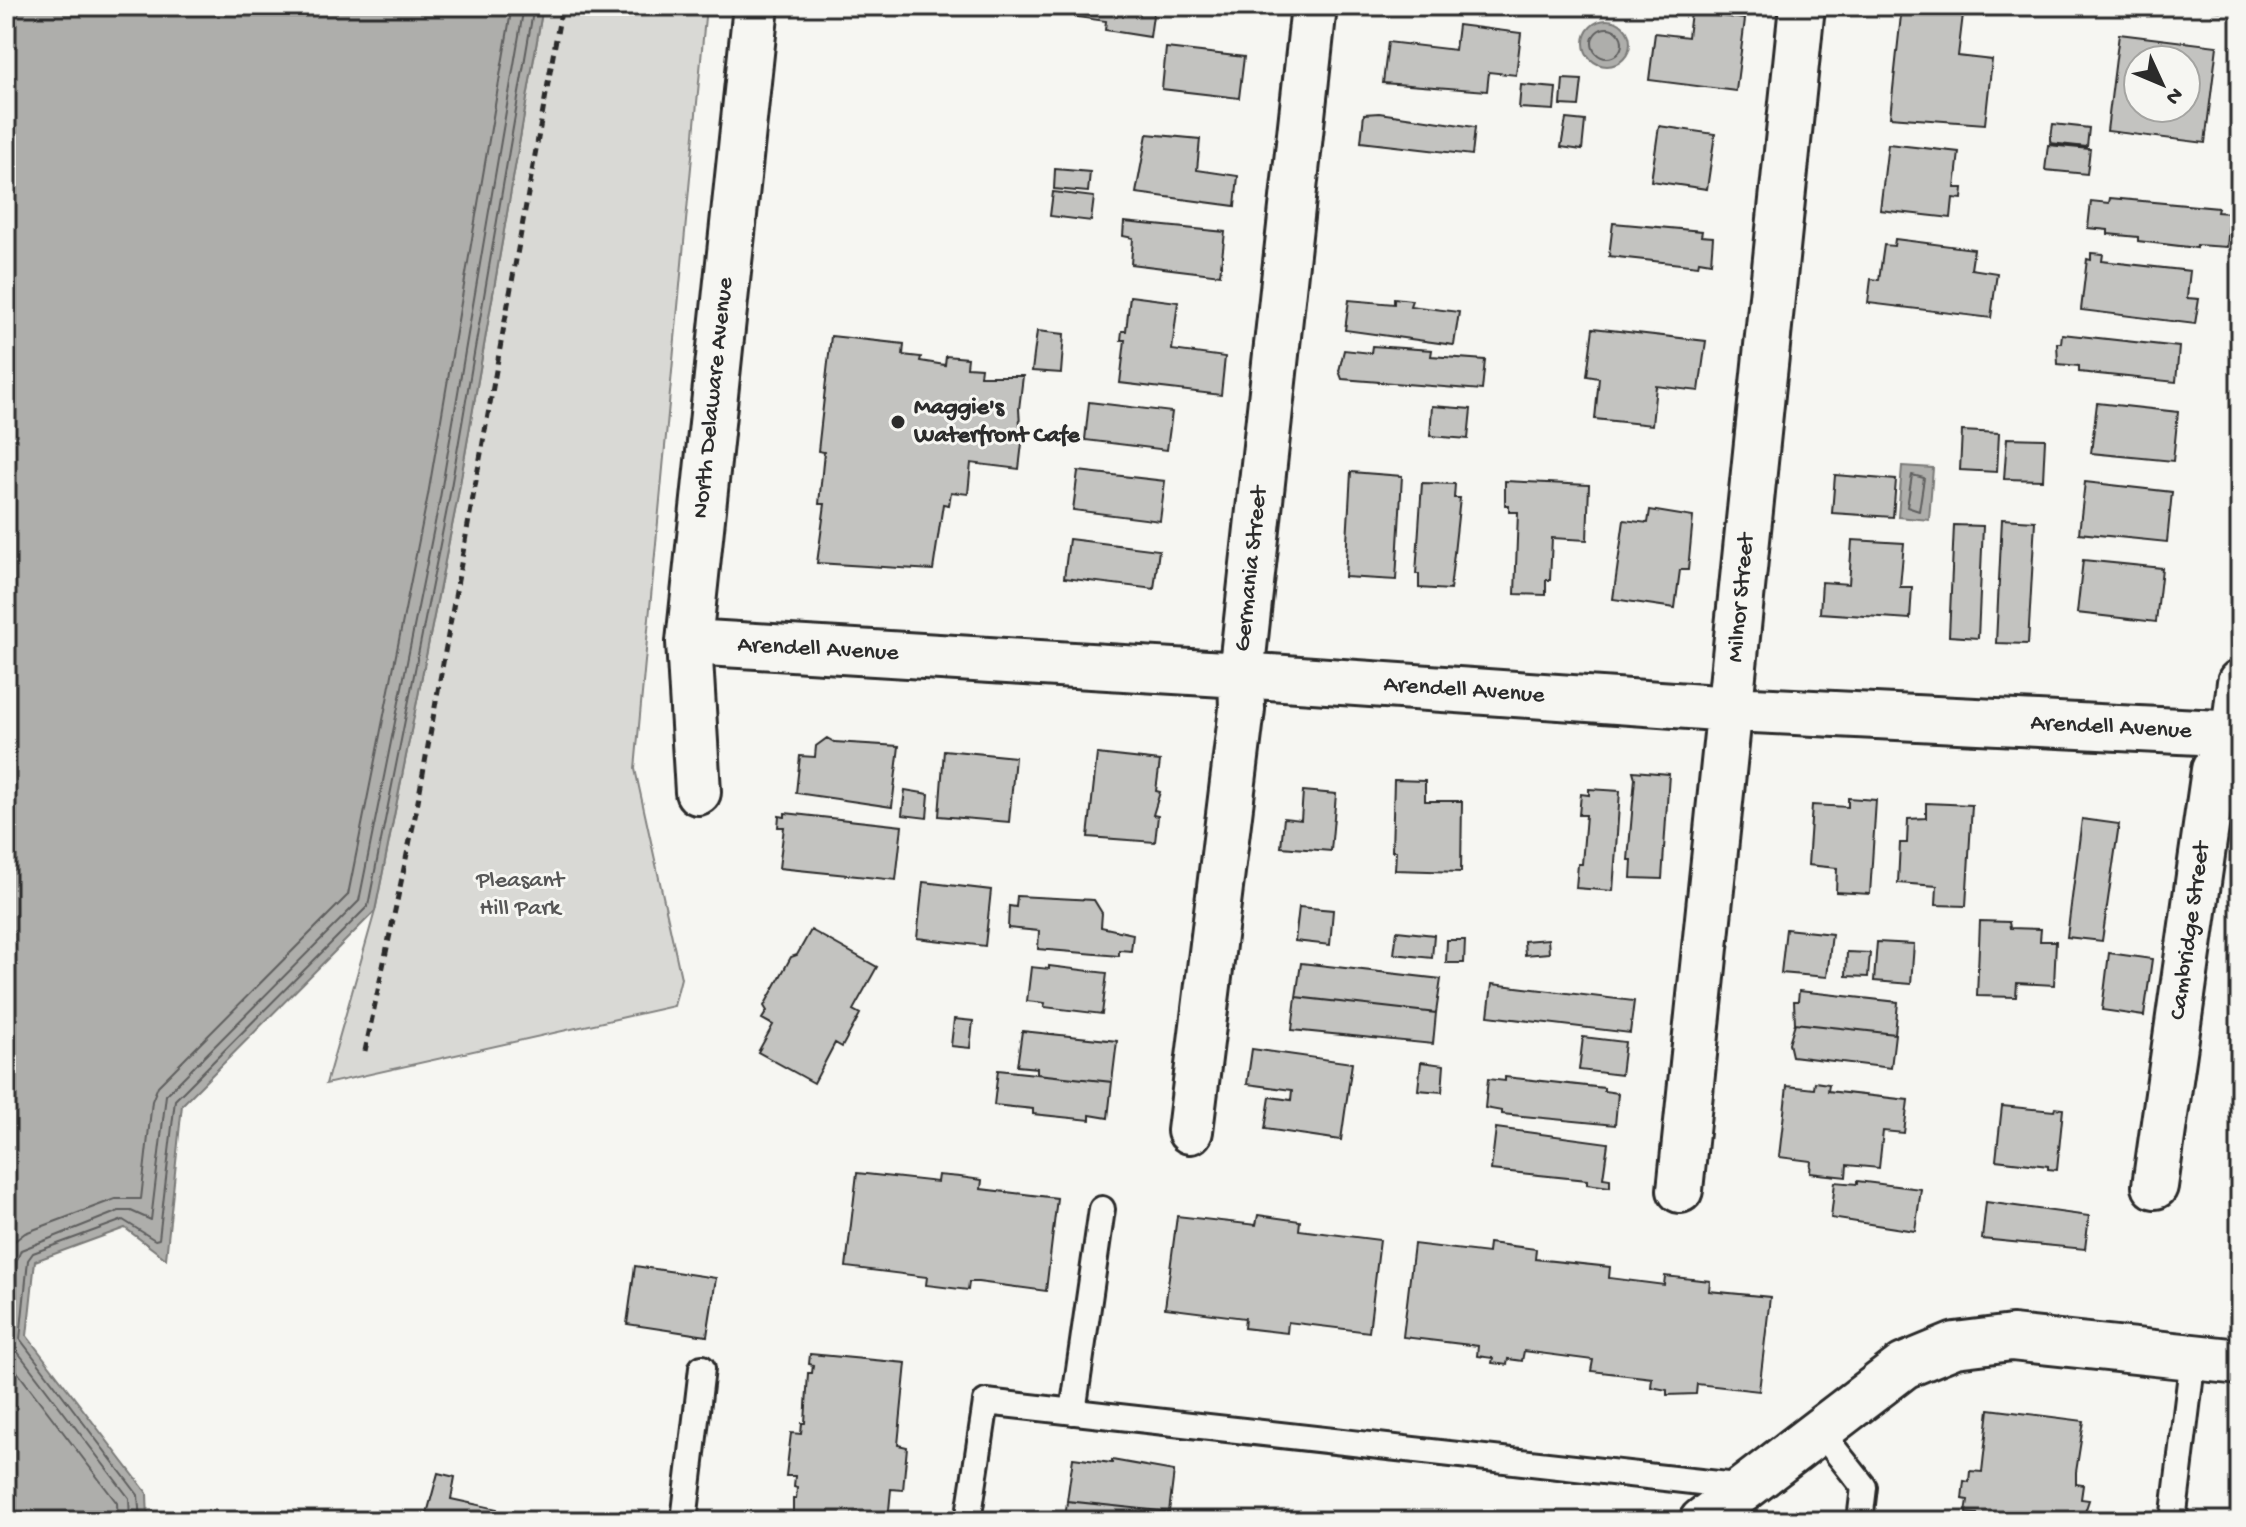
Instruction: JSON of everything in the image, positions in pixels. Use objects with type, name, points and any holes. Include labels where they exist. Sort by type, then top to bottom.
[{"type":"street","name":"North Delaware Avenue","points":[[698,792],[689,642],[756,6]]},
{"type":"street","name":"Germania Street","points":[[1190,1131],[1242,709],[1241,675],[1314,6]]},
{"type":"street","name":"Milnor Street","points":[[1680,1190],[1732,709],[1802,6]]},
{"type":"street","name":"Arendell Avenue","points":[[689,642],[1241,675],[1732,709],[2237,734]]},
{"type":"street","name":"Cambridge Street","points":[[2155,1186],[2214,770],[2237,734],[2240,682]]},
{"type":"street","points":[[1702,1521],[1904,1366],[1955,1345],[2012,1338],[2240,1362]]},
{"type":"lane","points":[[1073,1412],[1102,1209]]},
{"type":"lane","points":[[2173,1521],[2193,1357]]},
{"type":"lane","points":[[684,1521],[702,1368]]},
{"type":"lane","points":[[968,1521],[986,1402],[1745,1487]]},
{"type":"lane","points":[[1819,1430],[1864,1487],[1860,1521]]},
{"type":"path","points":[[365,1051],[419,796],[562,6]]},
{"type":"green space","name":"Pleasant Hill Park","points":[[543,6],[706,6],[635,769],[681,978],[674,1006],[326,1084],[375,911],[457,501]]},
{"type":"water","points":[[6,6],[543,6],[457,501],[375,911],[182,1105],[166,1259],[125,1228],[35,1261],[27,1336],[147,1493],[148,1521],[6,1521]]},
{"type":"water","points":[[1607,20],[1624,26],[1630,43],[1624,60],[1607,66],[1590,60],[1584,43],[1590,26]]},
{"type":"water","points":[[1902,466],[1933,468],[1929,520],[1898,517]]},
{"type":"building","points":[[1079,6],[1154,8],[1150,37],[1105,30],[1106,21],[1077,17]]},
{"type":"building","points":[[1422,6],[1487,6],[1487,13]]},
{"type":"building","points":[[1902,6],[1964,6],[1958,56],[1992,60],[1985,124],[1890,117]]},
{"type":"building","points":[[2176,6],[2220,6],[2220,11]]},
{"type":"building","points":[[1691,12],[1745,19],[1736,91],[1649,80],[1655,33],[1688,37]]},
{"type":"building","points":[[1458,25],[1521,33],[1516,75],[1489,72],[1487,91],[1383,83],[1388,42],[1455,50]]},
{"type":"building","points":[[2119,34],[2201,44],[2122,44],[2122,124],[2202,124],[2202,44],[2217,46],[2205,143],[2107,131]]},
{"type":"building","points":[[1166,48],[1244,57],[1239,98],[1162,89]]},
{"type":"building","points":[[1563,79],[1582,80],[1579,106],[1561,105]]},
{"type":"building","points":[[1521,85],[1556,88],[1554,110],[1519,108]]},
{"type":"building","points":[[1379,113],[1475,127],[1472,155],[1361,142],[1364,114]]},
{"type":"building","points":[[1566,119],[1585,121],[1582,150],[1561,147]]},
{"type":"building","points":[[2053,124],[2089,128],[2087,147],[2050,143]]},
{"type":"building","points":[[1659,126],[1715,134],[1707,189],[1651,181]]},
{"type":"building","points":[[1147,134],[1200,139],[1197,170],[1238,176],[1235,206],[1136,193]]},
{"type":"building","points":[[1888,144],[1959,152],[1955,188],[1963,188],[1962,199],[1953,198],[1951,218],[1880,210]]},
{"type":"building","points":[[2048,145],[2090,149],[2087,174],[2045,170]]},
{"type":"building","points":[[1055,169],[1090,172],[1088,192],[1054,189]]},
{"type":"building","points":[[1053,192],[1094,197],[1091,221],[1050,216]]},
{"type":"building","points":[[2110,198],[2218,208],[2217,212],[2230,213],[2227,247],[2197,245],[2197,248],[2138,241],[2138,237],[2088,228],[2091,201],[2109,203]]},
{"type":"building","points":[[1124,222],[1225,232],[1220,275],[1131,264],[1133,238],[1123,236]]},
{"type":"building","points":[[1613,223],[1702,231],[1701,236],[1713,237],[1711,263],[1699,261],[1698,266],[1609,256]]},
{"type":"building","points":[[1895,239],[1974,249],[1971,269],[1997,273],[1991,318],[1868,303],[1871,279],[1879,280],[1884,245],[1894,246]]},
{"type":"building","points":[[2091,253],[2103,254],[2102,261],[2190,271],[2187,298],[2199,299],[2195,324],[2081,310],[2087,259],[2091,260]]},
{"type":"building","points":[[1130,296],[1178,302],[1172,350],[1225,357],[1221,395],[1120,383],[1125,340],[1121,340],[1122,331],[1126,331]]},
{"type":"building","points":[[1394,298],[1412,300],[1410,306],[1459,312],[1454,345],[1345,330],[1349,300],[1394,304]]},
{"type":"building","points":[[1593,328],[1706,341],[1699,391],[1656,386],[1652,425],[1595,419],[1599,378],[1587,376]]},
{"type":"building","points":[[1037,331],[1064,334],[1061,373],[1032,371]]},
{"type":"building","points":[[2062,334],[2179,347],[2176,382],[2079,372],[2079,366],[2058,364],[2057,343],[2061,343]]},
{"type":"building","points":[[831,336],[904,344],[903,355],[921,357],[920,361],[945,365],[946,356],[968,358],[967,367],[981,368],[980,376],[1023,376],[1019,409],[1020,425],[1024,426],[1019,469],[971,463],[968,494],[951,492],[949,505],[943,504],[933,570],[817,563],[825,504],[819,504],[824,452],[818,451]]},
{"type":"building","points":[[1372,346],[1432,350],[1431,356],[1485,360],[1482,390],[1342,379],[1339,371],[1344,350],[1371,353]]},
{"type":"building","points":[[1089,402],[1172,412],[1167,450],[1085,440]]},
{"type":"building","points":[[2097,403],[2178,412],[2173,461],[2091,453]]},
{"type":"building","points":[[1432,406],[1471,409],[1468,439],[1430,436]]},
{"type":"building","points":[[1962,431],[1999,433],[1997,472],[1960,470]]},
{"type":"building","points":[[2007,438],[2045,439],[2043,480],[2004,479]]},
{"type":"building","points":[[1078,471],[1165,481],[1160,521],[1073,510]]},
{"type":"building","points":[[1351,472],[1402,476],[1396,580],[1345,577]]},
{"type":"building","points":[[1835,475],[1896,480],[1893,517],[1832,513]]},
{"type":"building","points":[[1505,481],[1589,485],[1587,540],[1552,538],[1550,580],[1546,580],[1546,595],[1515,594],[1518,512],[1509,512],[1509,505],[1505,505]]},
{"type":"building","points":[[2085,482],[2172,492],[2167,542],[2079,533]]},
{"type":"building","points":[[1422,483],[1455,484],[1454,498],[1460,498],[1450,590],[1419,588],[1419,574],[1416,574]]},
{"type":"building","points":[[1650,510],[1693,517],[1688,570],[1680,570],[1675,608],[1613,599],[1624,520],[1648,523]]},
{"type":"building","points":[[2002,519],[2035,521],[2028,644],[1996,643]]},
{"type":"building","points":[[1954,525],[1983,526],[1978,638],[1949,636]]},
{"type":"building","points":[[1069,539],[1159,550],[1154,589],[1064,578]]},
{"type":"building","points":[[1852,540],[1904,543],[1900,587],[1912,587],[1910,619],[1820,613],[1822,582],[1849,584]]},
{"type":"building","points":[[2083,560],[2162,568],[2156,622],[2077,613]]},
{"type":"building","points":[[827,738],[834,742],[899,746],[892,807],[796,793],[800,756],[815,757],[816,746]]},
{"type":"building","points":[[944,750],[1015,757],[1009,822],[939,816]]},
{"type":"building","points":[[1097,754],[1160,761],[1156,791],[1160,792],[1153,815],[1158,816],[1155,842],[1088,837]]},
{"type":"building","points":[[1633,771],[1669,774],[1662,879],[1631,878],[1632,860],[1628,860]]},
{"type":"building","points":[[1394,780],[1425,781],[1425,801],[1462,801],[1461,872],[1395,870],[1396,851],[1392,851]]},
{"type":"building","points":[[1589,789],[1620,791],[1613,891],[1576,888],[1578,864],[1582,864],[1586,815],[1579,815],[1581,794],[1589,795]]},
{"type":"building","points":[[905,790],[929,794],[927,818],[902,815]]},
{"type":"building","points":[[1303,791],[1336,794],[1331,851],[1281,847],[1284,818],[1301,820]]},
{"type":"building","points":[[1848,798],[1876,800],[1870,894],[1836,892],[1837,868],[1808,865],[1812,805],[1848,807]]},
{"type":"building","points":[[1926,803],[1972,805],[1966,906],[1936,905],[1937,886],[1898,883],[1900,843],[1907,843],[1908,819],[1926,818]]},
{"type":"building","points":[[785,813],[902,826],[896,880],[779,868],[784,827],[778,827],[779,816],[785,817]]},
{"type":"building","points":[[2082,819],[2119,824],[2102,941],[2067,937]]},
{"type":"building","points":[[923,882],[991,890],[985,946],[917,938]]},
{"type":"building","points":[[1017,896],[1094,900],[1102,913],[1101,927],[1133,934],[1131,951],[1119,950],[1119,956],[1038,949],[1039,931],[1008,928],[1009,906],[1016,907]]},
{"type":"building","points":[[1299,907],[1333,910],[1330,945],[1295,941]]},
{"type":"building","points":[[1980,921],[2009,922],[2010,928],[2041,929],[2040,941],[2056,941],[2054,985],[2017,983],[2016,997],[1977,996]]},
{"type":"building","points":[[1786,929],[1832,934],[1827,977],[1781,973]]},
{"type":"building","points":[[811,930],[877,967],[853,1010],[860,1014],[842,1047],[835,1043],[814,1083],[758,1052],[773,1025],[762,1019],[767,1011],[764,1006],[791,957],[797,955]]},
{"type":"building","points":[[1397,931],[1434,935],[1432,958],[1394,954]]},
{"type":"building","points":[[1548,939],[1549,953],[1525,955],[1524,941]]},
{"type":"building","points":[[1447,940],[1465,940],[1464,963],[1446,963]]},
{"type":"building","points":[[1877,942],[1914,944],[1911,984],[1874,981]]},
{"type":"building","points":[[1847,952],[1870,953],[1868,977],[1846,976]]},
{"type":"building","points":[[2109,953],[2152,959],[2144,1016],[2102,1010]]},
{"type":"building","points":[[1301,963],[1441,979],[1436,1013],[1296,997]]},
{"type":"building","points":[[1049,966],[1107,973],[1102,1014],[1044,1007],[1045,1003],[1027,1001],[1031,967],[1049,969]]},
{"type":"building","points":[[1492,984],[1634,1001],[1630,1033],[1488,1016]]},
{"type":"building","points":[[1799,991],[1898,1002],[1895,1034],[1795,1023],[1794,1001],[1798,1001]]},
{"type":"building","points":[[1296,997],[1436,1013],[1433,1044],[1292,1030]]},
{"type":"building","points":[[954,1019],[973,1021],[970,1048],[951,1046]]},
{"type":"building","points":[[1795,1023],[1895,1034],[1891,1068],[1792,1056],[1789,1043]]},
{"type":"building","points":[[1022,1031],[1117,1041],[1112,1082],[1037,1074],[1037,1068],[1017,1066]]},
{"type":"building","points":[[1583,1037],[1625,1042],[1621,1075],[1579,1070]]},
{"type":"building","points":[[1252,1049],[1352,1063],[1341,1140],[1265,1129],[1270,1097],[1291,1100],[1292,1090],[1247,1084]]},
{"type":"building","points":[[1421,1062],[1444,1065],[1442,1092],[1418,1090]]},
{"type":"building","points":[[998,1070],[1112,1082],[1108,1118],[1090,1115],[1090,1120],[1033,1114],[1033,1109],[994,1105]]},
{"type":"building","points":[[1505,1077],[1604,1088],[1604,1091],[1618,1093],[1615,1125],[1502,1114],[1502,1111],[1485,1108],[1488,1079],[1505,1081]]},
{"type":"building","points":[[1815,1082],[1829,1084],[1828,1091],[1908,1100],[1904,1133],[1883,1131],[1879,1168],[1847,1165],[1846,1177],[1810,1173],[1811,1161],[1779,1157],[1787,1086],[1814,1089]]},
{"type":"building","points":[[2002,1106],[2054,1111],[2055,1108],[2063,1109],[2057,1170],[2048,1169],[2048,1166],[1996,1160]]},
{"type":"building","points":[[1496,1128],[1608,1143],[1603,1178],[1610,1179],[1610,1187],[1587,1184],[1587,1180],[1491,1170]]},
{"type":"building","points":[[2240,1149],[2240,1178],[2234,1177]]},
{"type":"building","points":[[857,1173],[937,1182],[938,1175],[960,1177],[982,1180],[981,1189],[1057,1198],[1046,1291],[978,1282],[969,1282],[968,1290],[926,1285],[927,1277],[846,1267]]},
{"type":"building","points":[[1857,1181],[1921,1189],[1915,1231],[1831,1218],[1835,1182],[1857,1184]]},
{"type":"building","points":[[1986,1202],[2089,1216],[2085,1249],[1982,1239]]},
{"type":"building","points":[[1258,1215],[1300,1221],[1299,1230],[1380,1240],[1369,1332],[1288,1322],[1287,1333],[1244,1328],[1245,1318],[1165,1308],[1177,1216],[1256,1225]]},
{"type":"building","points":[[1489,1243],[1536,1249],[1535,1259],[1610,1267],[1609,1278],[1664,1285],[1665,1276],[1710,1281],[1709,1291],[1770,1297],[1759,1391],[1697,1384],[1696,1394],[1667,1395],[1667,1390],[1651,1387],[1652,1378],[1591,1371],[1593,1360],[1524,1351],[1522,1361],[1508,1359],[1507,1365],[1492,1363],[1493,1358],[1477,1356],[1478,1346],[1403,1337],[1414,1244],[1488,1253]]},
{"type":"building","points":[[635,1266],[716,1278],[707,1336],[627,1324]]},
{"type":"building","points":[[810,1354],[906,1363],[898,1445],[907,1447],[903,1490],[891,1489],[888,1521],[793,1521],[793,1499],[796,1499],[797,1488],[794,1487],[795,1476],[786,1476],[791,1433],[801,1434],[802,1423],[805,1423],[808,1373],[812,1373],[813,1365],[809,1364]]},
{"type":"building","points":[[1989,1409],[2084,1421],[2076,1472],[2076,1484],[2083,1485],[2081,1499],[2089,1500],[2082,1521],[1976,1521],[1977,1514],[1966,1513],[1968,1500],[1962,1499],[1964,1481],[1969,1482],[1970,1471],[1982,1472]]},
{"type":"building","points":[[1073,1458],[1112,1463],[1112,1460],[1174,1471],[1169,1512],[1067,1501]]},
{"type":"building","points":[[438,1473],[455,1477],[451,1499],[497,1509],[498,1521],[425,1521]]},
{"type":"building","points":[[1067,1501],[1169,1512],[1168,1521],[1065,1521]]},
{"type":"building","points":[[1229,1517],[1264,1521],[1228,1521]]},
{"type":"place","name":"Maggie's Waterfront Cafe","points":[[898,422]]}]
